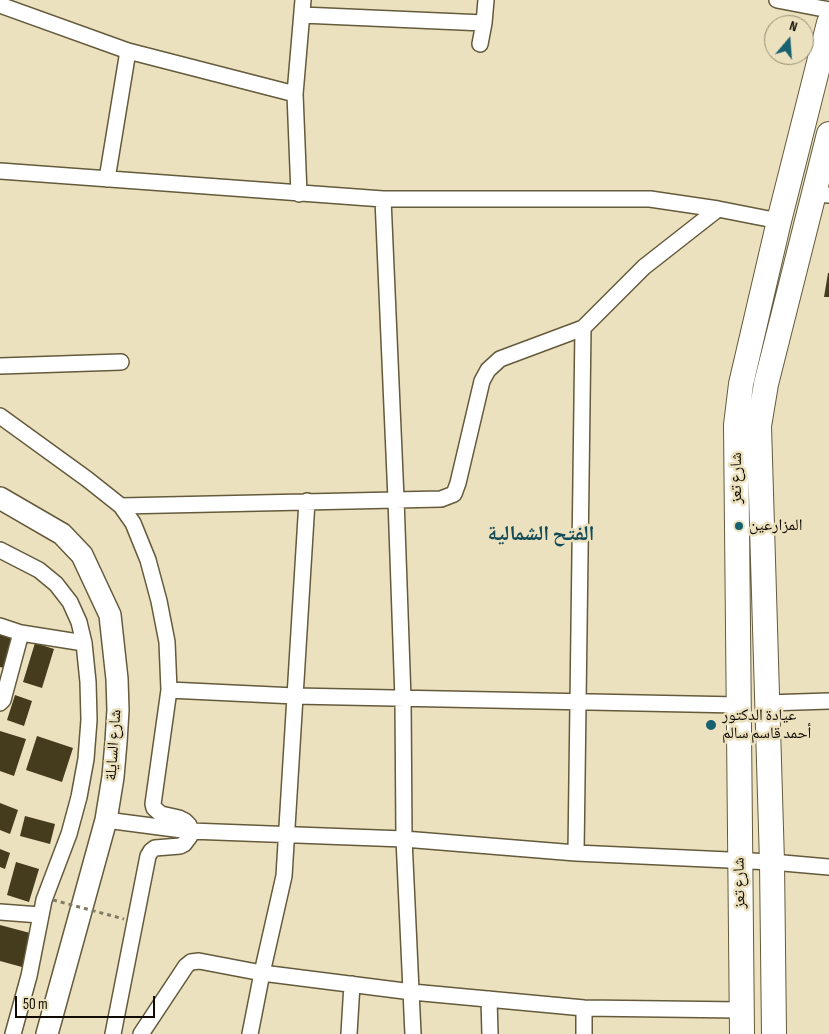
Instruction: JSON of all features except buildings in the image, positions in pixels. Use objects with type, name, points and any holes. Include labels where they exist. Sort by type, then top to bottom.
[{"type":"main road","name":"شارع تعز","points":[[774,1034],[772,862],[767,703],[748,425],[741,384],[779,221],[829,22]]},
{"type":"main road","name":"شارع تعز","points":[[742,1034],[738,705],[748,425],[766,384],[821,195],[829,138]]},
{"type":"main road","name":"شارع السايلة","points":[[0,498],[62,534],[82,555],[110,615],[116,679],[118,710],[113,777],[106,820],[48,1034]]},
{"type":"street","points":[[480,44],[486,0]]},
{"type":"street","points":[[777,0],[829,10]]},
{"type":"street","points":[[0,5],[128,51],[295,94]]},
{"type":"street","points":[[299,194],[295,94],[302,8],[484,23]]},
{"type":"street","points":[[107,179],[128,51]]},
{"type":"street","points":[[0,172],[383,199],[650,199],[718,209],[779,221]]},
{"type":"street","points":[[383,199],[396,500],[403,699],[404,839],[413,1034]]},
{"type":"street","points":[[121,506],[441,499],[454,494],[482,381],[488,370],[500,359],[583,328],[644,267],[718,209]]},
{"type":"street","points":[[576,853],[583,328]]},
{"type":"street","points":[[0,366],[122,362]]},
{"type":"street","points":[[0,416],[121,506],[133,523],[148,560],[167,642],[169,690],[153,804],[160,814],[185,821],[188,825],[190,836],[184,844],[155,848],[148,856],[113,1034]]},
{"type":"street","points":[[250,1034],[284,876],[307,501]]},
{"type":"street","points":[[0,550],[39,570],[56,584],[70,602],[79,622],[84,644],[89,701],[86,759],[79,797],[69,834],[49,885],[40,916],[38,936],[29,976],[13,1034]]},
{"type":"street","points":[[0,626],[21,633],[84,644]]},
{"type":"street","points":[[0,703],[3,700],[21,633]]},
{"type":"street","points":[[169,690],[403,699],[738,705]]},
{"type":"street","points":[[767,703],[829,701]]},
{"type":"street","points":[[106,820],[190,831],[404,839],[576,853],[772,862],[829,867]]},
{"type":"street","points":[[0,912],[40,916]]},
{"type":"street","points":[[141,1034],[186,966],[191,962],[199,961],[262,973],[412,992],[584,1008],[742,1010]]},
{"type":"street","points":[[349,1034],[352,984]]},
{"type":"street","points":[[489,999],[490,1034]]},
{"type":"street","points":[[584,1008],[584,1034]]},
{"type":"path","points":[[53,900],[124,919]]},
{"type":"place","name":"المزارعين","points":[[739,526]]},
{"type":"place","name":"عيادة الدكتور أحمد قاسم سالم","points":[[711,725]]},
{"type":"district","name":"الفتح الشمالية","points":[[541,535]]}]
